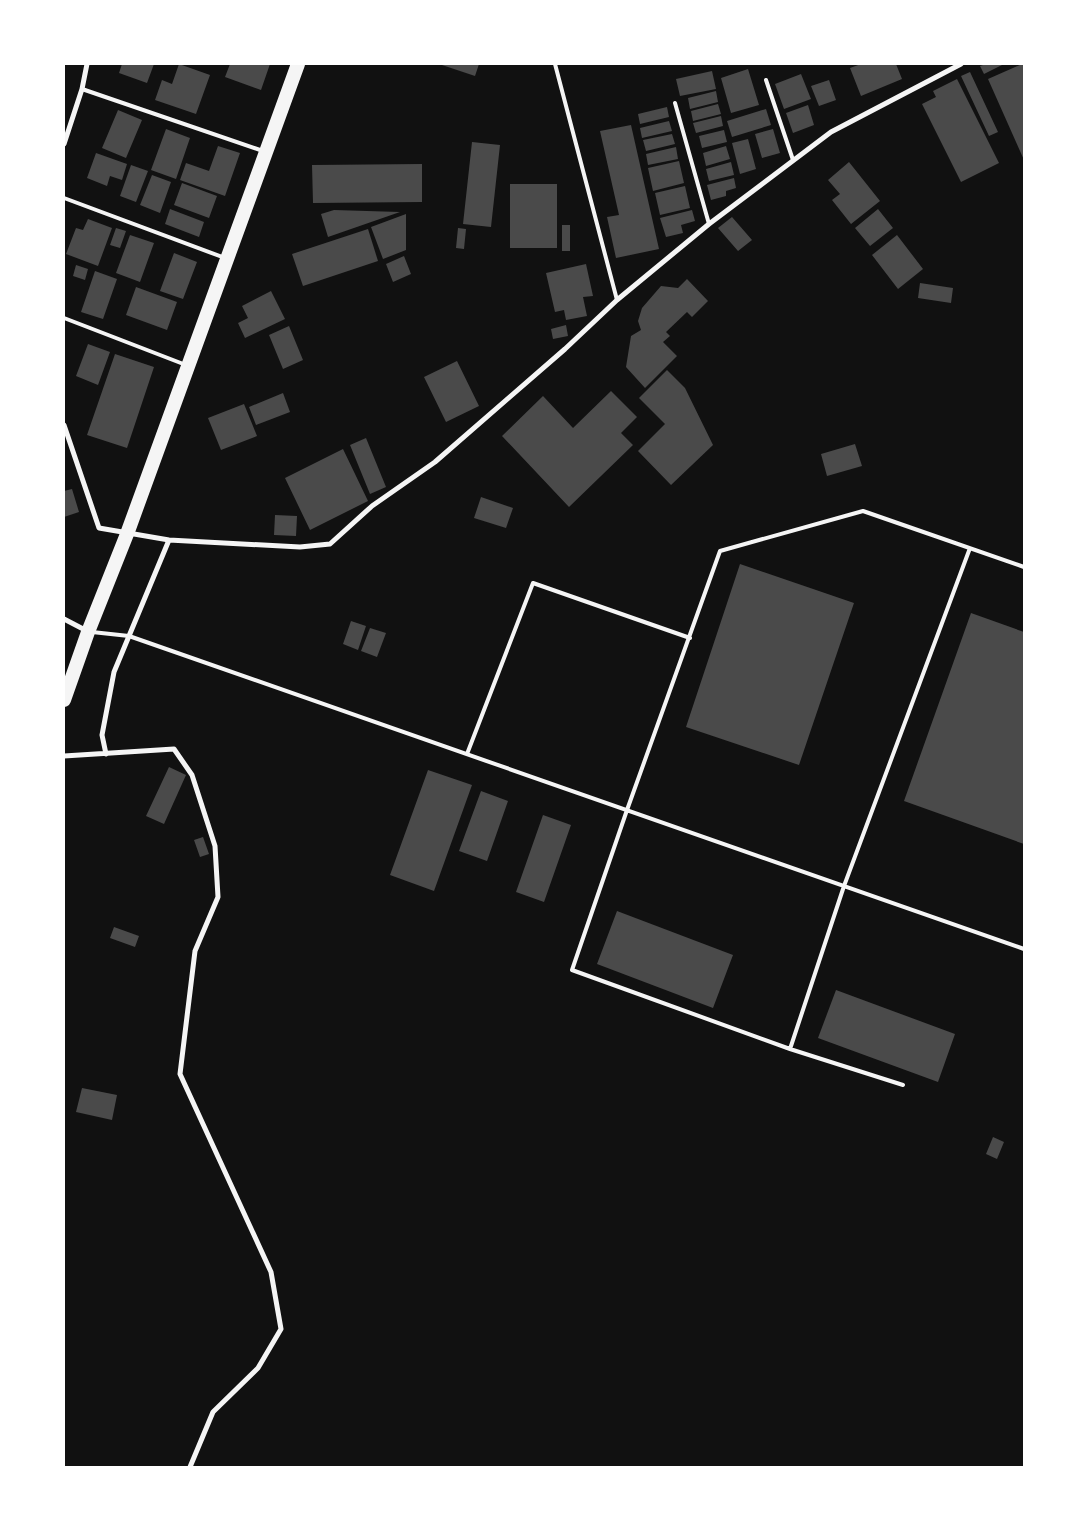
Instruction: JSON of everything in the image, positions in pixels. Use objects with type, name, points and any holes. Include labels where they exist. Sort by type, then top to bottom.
[{"type":"highway","points":[[64,700],[88,632],[127,534],[298,64]]},
{"type":"street","points":[[64,144],[82,89],[87,64]]},
{"type":"street","points":[[64,425],[98,528],[168,540],[300,547],[330,544],[372,506],[435,462],[565,349],[617,300],[709,224],[793,160],[831,132],[961,64]]},
{"type":"street","points":[[106,754],[102,735],[114,672],[168,540]]},
{"type":"street","points":[[64,619],[88,632]]},
{"type":"street","points":[[64,756],[174,749],[192,776],[215,846],[218,897],[195,951],[180,1074],[271,1272],[281,1329],[258,1368],[213,1412],[190,1467]]},
{"type":"lane","points":[[555,64],[617,300]]},
{"type":"lane","points":[[766,80],[793,160]]},
{"type":"lane","points":[[82,89],[266,152]]},
{"type":"lane","points":[[675,103],[709,224]]},
{"type":"lane","points":[[64,198],[227,259]]},
{"type":"lane","points":[[64,318],[188,366]]},
{"type":"lane","points":[[903,1085],[790,1049],[572,970],[626,810],[720,551],[863,511],[1024,567]]},
{"type":"lane","points":[[790,1049],[844,886],[970,548]]},
{"type":"lane","points":[[468,754],[533,583],[690,638]]},
{"type":"lane","points":[[88,632],[129,636],[1024,949]]},
{"type":"building","points":[[122,64],[154,64],[147,83],[119,73]]},
{"type":"building","points":[[179,64],[210,75],[196,114],[155,100],[162,80],[172,84]]},
{"type":"building","points":[[230,64],[270,64],[261,90],[225,77]]},
{"type":"building","points":[[439,64],[479,64],[475,76]]},
{"type":"building","points":[[861,64],[896,64],[902,79],[861,96],[850,68]]},
{"type":"building","points":[[1004,64],[984,74],[980,66]]},
{"type":"building","points":[[1024,64],[1024,160],[988,79]]},
{"type":"building","points":[[748,69],[759,105],[731,113],[721,78]]},
{"type":"building","points":[[712,71],[716,89],[680,96],[676,79]]},
{"type":"building","points":[[970,72],[998,132],[989,136],[961,76]]},
{"type":"building","points":[[801,74],[811,99],[784,109],[775,84]]},
{"type":"building","points":[[957,79],[999,163],[961,182],[922,104],[936,97],[933,91]]},
{"type":"building","points":[[829,80],[836,100],[819,106],[811,86]]},
{"type":"building","points":[[716,91],[718,102],[690,109],[688,98]]},
{"type":"building","points":[[718,104],[721,114],[693,121],[691,111]]},
{"type":"building","points":[[808,105],[814,125],[793,133],[786,113]]},
{"type":"building","points":[[667,107],[669,117],[640,124],[638,114]]},
{"type":"building","points":[[766,109],[771,125],[732,137],[727,121]]},
{"type":"building","points":[[118,110],[142,120],[126,158],[102,148]]},
{"type":"building","points":[[721,116],[723,126],[696,133],[693,123]]},
{"type":"building","points":[[669,121],[672,131],[642,138],[640,128]]},
{"type":"building","points":[[631,125],[659,249],[616,258],[607,217],[619,215],[600,131]]},
{"type":"building","points":[[166,129],[190,138],[176,179],[151,170]]},
{"type":"building","points":[[773,129],[780,153],[762,158],[755,134]]},
{"type":"building","points":[[724,130],[727,142],[702,148],[699,136]]},
{"type":"building","points":[[672,134],[675,144],[646,151],[643,140]]},
{"type":"building","points":[[748,139],[756,169],[740,174],[732,143]]},
{"type":"building","points":[[472,142],[500,145],[491,227],[463,224]]},
{"type":"building","points":[[218,146],[240,153],[225,196],[180,180],[186,163],[209,171]]},
{"type":"building","points":[[726,146],[730,159],[706,166],[703,153]]},
{"type":"building","points":[[676,147],[678,159],[648,165],[646,154]]},
{"type":"building","points":[[96,153],[127,164],[122,180],[110,176],[107,186],[87,178]]},
{"type":"building","points":[[679,161],[684,183],[653,191],[648,168]]},
{"type":"building","points":[[731,162],[734,175],[709,181],[706,169]]},
{"type":"building","points":[[849,162],[880,201],[851,224],[832,200],[840,194],[828,180]]},
{"type":"building","points":[[422,164],[422,202],[313,203],[312,165]]},
{"type":"building","points":[[131,165],[148,171],[136,202],[120,196]]},
{"type":"building","points":[[152,175],[171,182],[160,213],[140,205]]},
{"type":"building","points":[[734,178],[736,188],[726,191],[726,196],[711,200],[707,185]]},
{"type":"building","points":[[182,183],[217,196],[209,218],[174,205]]},
{"type":"building","points":[[510,184],[557,184],[557,248],[510,248]]},
{"type":"building","points":[[685,186],[690,208],[660,215],[655,193]]},
{"type":"building","points":[[170,209],[204,222],[199,237],[165,224]]},
{"type":"building","points":[[878,209],[893,228],[870,246],[855,228]]},
{"type":"building","points":[[334,210],[400,212],[328,237],[321,214]]},
{"type":"building","points":[[692,210],[695,221],[681,225],[683,233],[666,237],[660,218]]},
{"type":"building","points":[[406,214],[406,250],[383,259],[371,227]]},
{"type":"building","points":[[732,217],[752,240],[738,251],[718,228]]},
{"type":"building","points":[[88,219],[112,228],[98,266],[66,254],[76,228],[83,230]]},
{"type":"building","points":[[562,225],[570,225],[570,251],[562,251]]},
{"type":"building","points":[[116,228],[126,231],[120,248],[110,245]]},
{"type":"building","points":[[458,228],[466,229],[464,249],[456,248]]},
{"type":"building","points":[[368,229],[378,261],[303,286],[292,254]]},
{"type":"building","points":[[130,235],[154,243],[140,282],[116,273]]},
{"type":"building","points":[[897,235],[923,269],[898,289],[872,255]]},
{"type":"building","points":[[174,253],[197,262],[183,299],[160,291]]},
{"type":"building","points":[[404,256],[411,274],[393,282],[386,264]]},
{"type":"building","points":[[586,264],[593,296],[583,297],[587,316],[566,320],[564,310],[555,312],[546,273]]},
{"type":"building","points":[[76,265],[88,269],[85,280],[73,276]]},
{"type":"building","points":[[95,271],[117,279],[103,319],[81,312]]},
{"type":"building","points":[[687,279],[708,301],[692,317],[687,312],[666,332],[670,336],[663,342],[677,356],[645,388],[626,367],[631,336],[641,330],[638,321],[642,308],[661,286],[678,288]]},
{"type":"building","points":[[920,283],[953,288],[951,303],[918,298]]},
{"type":"building","points":[[136,287],[177,302],[167,330],[126,315]]},
{"type":"building","points":[[271,291],[285,319],[245,338],[238,323],[248,318],[242,306]]},
{"type":"building","points":[[566,325],[568,336],[553,339],[551,329]]},
{"type":"building","points":[[289,326],[303,360],[283,369],[269,335]]},
{"type":"building","points":[[88,344],[110,352],[98,385],[76,376]]},
{"type":"building","points":[[115,354],[154,367],[127,448],[87,435]]},
{"type":"building","points":[[457,361],[479,406],[446,422],[424,377]]},
{"type":"building","points":[[667,370],[685,388],[713,445],[671,485],[638,451],[665,424],[639,398]]},
{"type":"building","points":[[611,391],[637,417],[621,433],[633,445],[569,507],[502,436],[543,396],[573,428]]},
{"type":"building","points":[[283,393],[290,412],[256,425],[249,407]]},
{"type":"building","points":[[244,404],[257,436],[221,450],[208,418]]},
{"type":"building","points":[[366,438],[386,487],[370,494],[350,445]]},
{"type":"building","points":[[855,444],[862,466],[827,476],[821,454]]},
{"type":"building","points":[[343,449],[368,501],[310,530],[285,478]]},
{"type":"building","points":[[72,489],[79,512],[64,517],[64,491]]},
{"type":"building","points":[[481,497],[513,508],[506,528],[474,518]]},
{"type":"building","points":[[275,515],[297,516],[296,536],[274,535]]},
{"type":"building","points":[[740,564],[854,603],[799,765],[686,727]]},
{"type":"building","points":[[971,613],[1024,632],[1024,844],[904,801]]},
{"type":"building","points":[[351,621],[366,626],[358,650],[343,644]]},
{"type":"building","points":[[370,628],[386,633],[377,657],[361,651]]},
{"type":"building","points":[[169,767],[186,775],[164,824],[146,816]]},
{"type":"building","points":[[428,770],[472,785],[434,891],[390,875]]},
{"type":"building","points":[[481,791],[508,801],[487,861],[459,851]]},
{"type":"building","points":[[543,815],[571,825],[544,902],[516,892]]},
{"type":"building","points":[[203,837],[209,854],[200,857],[194,840]]},
{"type":"building","points":[[617,911],[733,955],[713,1008],[597,964]]},
{"type":"building","points":[[114,927],[139,936],[135,947],[110,938]]},
{"type":"building","points":[[836,990],[955,1034],[938,1082],[818,1038]]},
{"type":"building","points":[[82,1088],[117,1095],[112,1120],[76,1112]]},
{"type":"building","points":[[993,1137],[1004,1142],[997,1159],[986,1154]]}]
